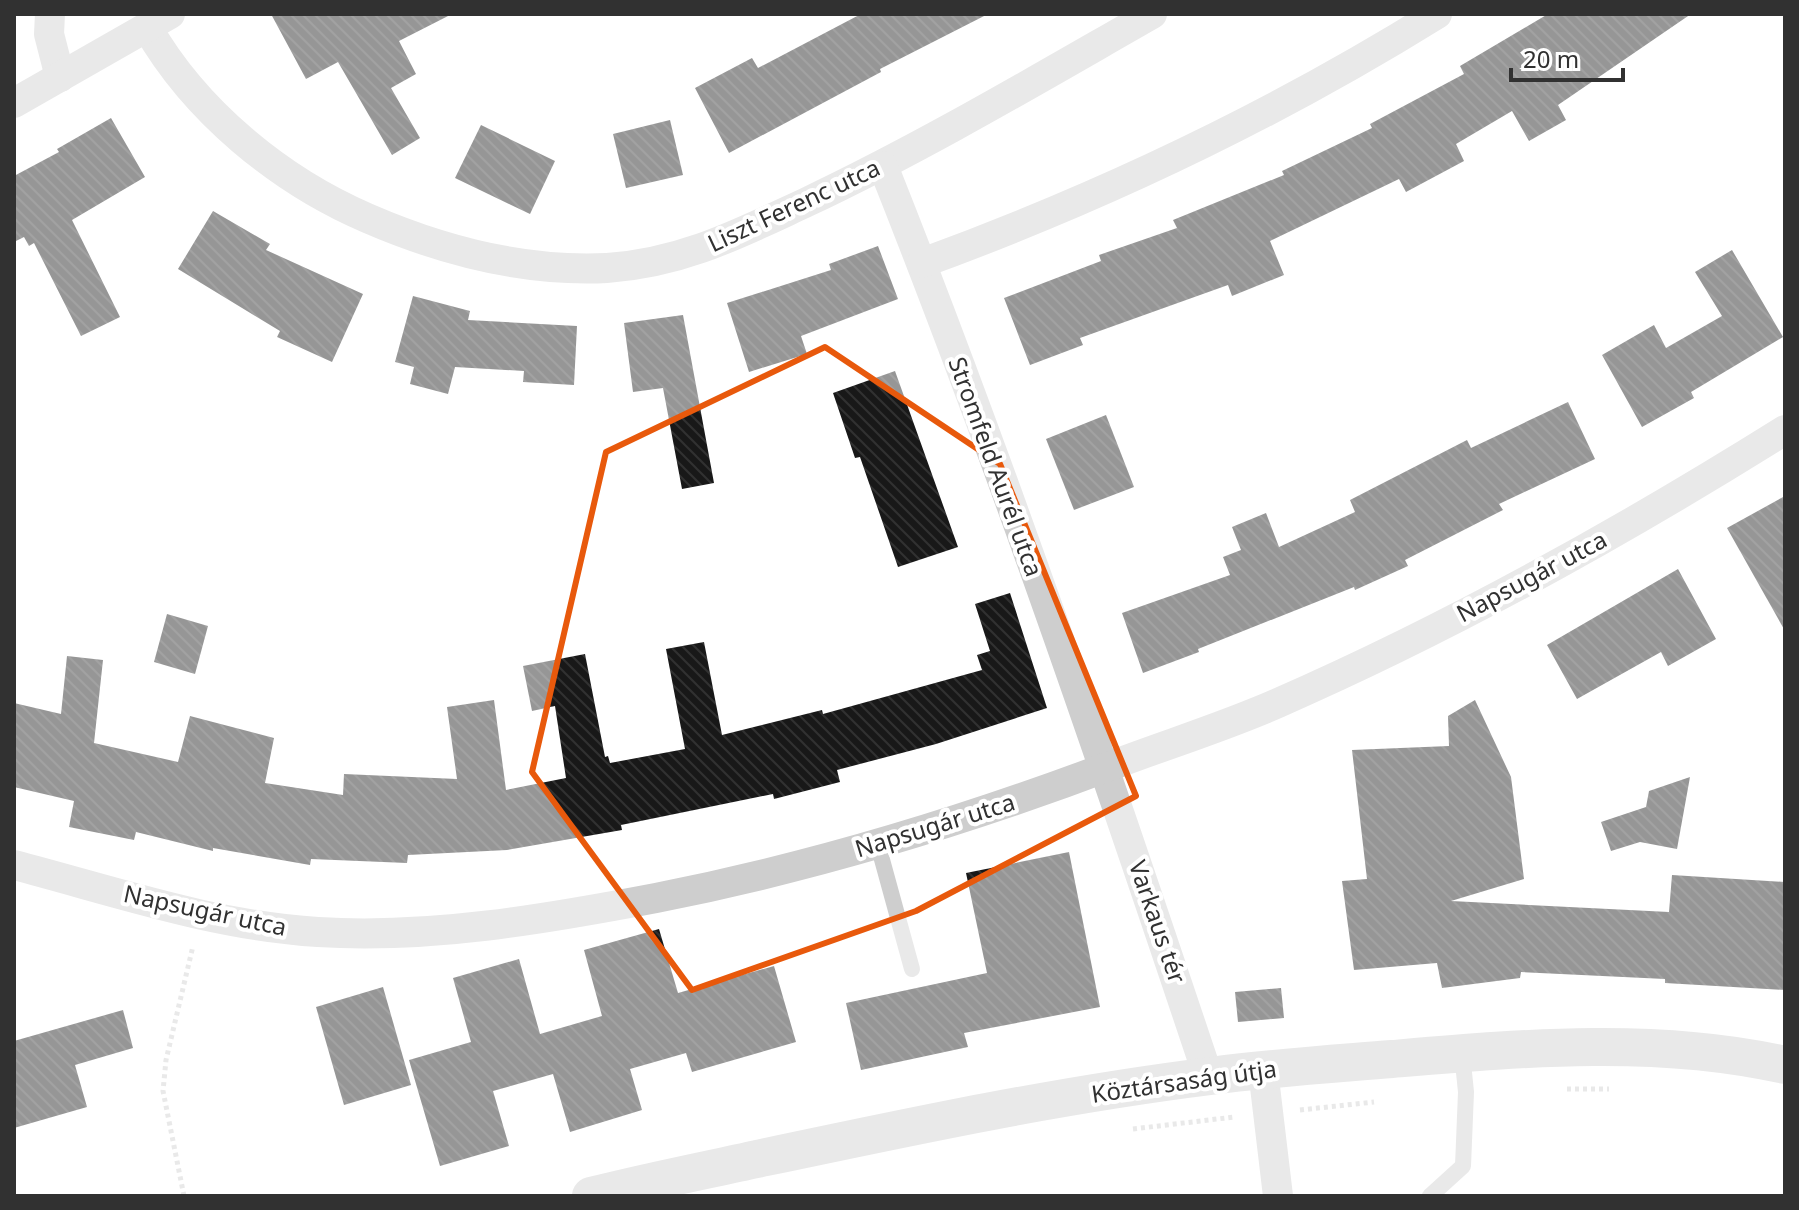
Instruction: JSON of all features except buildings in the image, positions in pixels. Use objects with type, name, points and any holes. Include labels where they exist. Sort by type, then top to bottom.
[{"type":"street","points":[[50,14],[49,34],[60,77]]},
{"type":"street","name":"Liszt Ferenc utca","points":[[158,21],[163,54],[196,96],[239,136],[336,205],[449,249],[502,261],[569,268],[609,268],[661,261],[713,246],[883,166],[1152,14]]},
{"type":"street","points":[[922,263],[1099,191],[1217,135],[1331,78],[1437,14]]},
{"type":"street","points":[[14,103],[158,21]]},
{"type":"street","name":"Stromfeld Aurél utca","points":[[883,166],[922,263],[1105,768]]},
{"type":"street","name":"Napsugár utca","points":[[14,865],[200,914],[274,928],[319,932],[404,932],[589,910],[748,878],[878,845],[1070,783],[1276,704],[1444,624],[1581,553],[1785,430]]},
{"type":"street","name":"Varkaus tér","points":[[1105,768],[1208,1076]]},
{"type":"street","name":"Köztársaság útja","points":[[591,1196],[962,1115],[1208,1076],[1462,1053],[1642,1047],[1701,1052],[1785,1065]]},
{"type":"street","points":[[1263,1070],[1278,1196]]},
{"type":"lane","points":[[878,845],[912,969]]},
{"type":"lane","points":[[1430,1196],[1463,1166],[1466,1092],[1462,1053]]},
{"type":"path","points":[[184,1196],[163,1091],[166,1060],[200,914]]},
{"type":"highlighted area","points":[[825,347],[1000,464],[1136,796],[916,911],[692,990],[532,772],[606,452]]}]
